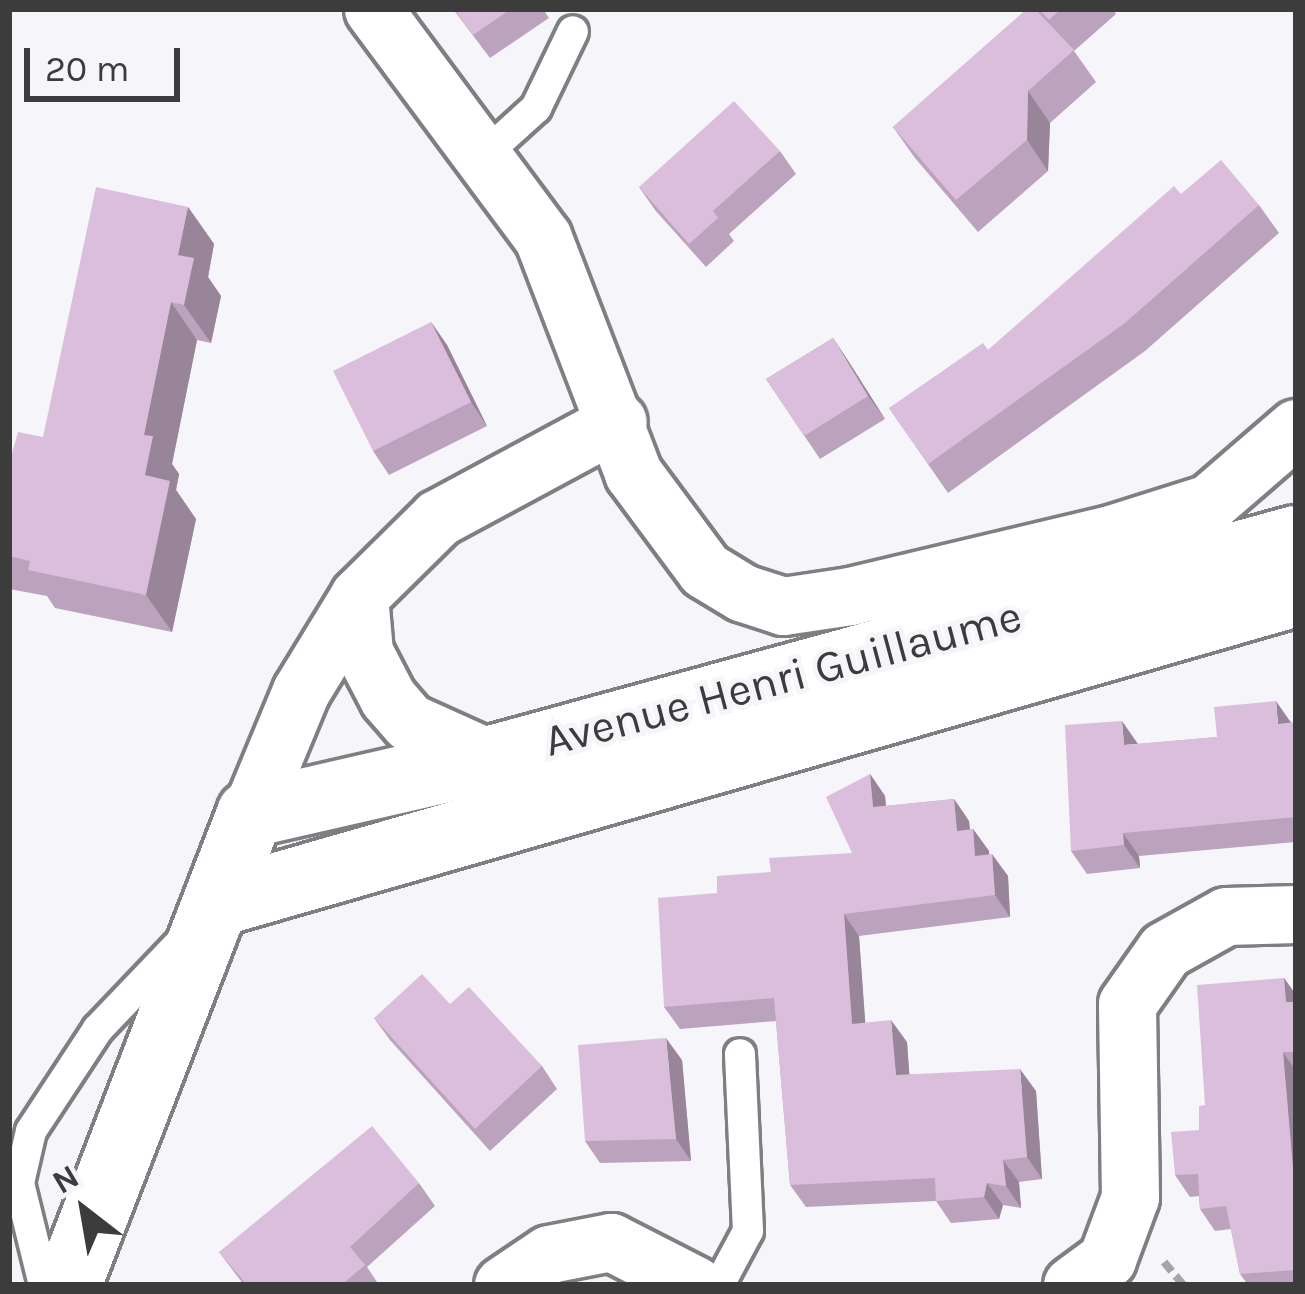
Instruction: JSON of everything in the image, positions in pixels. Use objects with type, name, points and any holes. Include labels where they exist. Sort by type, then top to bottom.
[{"type":"street","name":"Avenue Henri Guillaume","points":[[373,9],[543,238],[618,422],[633,473],[705,570],[783,606],[1111,534],[1209,503],[1296,428]]},
{"type":"street","points":[[68,1285],[301,691],[359,596],[438,518],[618,422]]},
{"type":"street","name":"Avenue Henri Guillaume","points":[[359,596],[364,652],[388,698],[409,722],[491,759],[1296,539]]},
{"type":"street","name":"Avenue Henri Guillaume","points":[[831,725],[985,661],[1296,568]]},
{"type":"street","name":"Avenue Henri Guillaume","points":[[218,903],[1296,593]]},
{"type":"street","points":[[250,814],[491,759]]},
{"type":"street","points":[[1072,1285],[1107,1259],[1130,1196],[1127,1004],[1165,950],[1226,916],[1296,914]]},
{"type":"street","points":[[503,1285],[549,1254],[611,1242],[695,1285]]},
{"type":"lane","points":[[483,156],[536,108],[573,31]]},
{"type":"lane","points":[[44,1285],[19,1183],[31,1131],[98,1029],[218,903]]},
{"type":"lane","points":[[719,1285],[748,1231],[740,1054]]},
{"type":"building","points":[[454,9],[511,9],[473,35]]},
{"type":"building","points":[[1027,9],[1035,9],[1074,50],[1028,91],[1027,140],[956,200],[893,127]]},
{"type":"building","points":[[1039,9],[1061,9],[1049,20]]},
{"type":"building","points":[[734,101],[780,151],[713,211],[718,218],[689,244],[639,187]]},
{"type":"building","points":[[1221,160],[1259,205],[1125,323],[928,464],[889,408],[983,343],[988,350],[1174,186],[1181,194]]},
{"type":"building","points":[[96,187],[188,207],[178,255],[194,258],[184,305],[171,302],[144,435],[153,436],[145,475],[170,481],[146,595],[28,570],[30,561],[9,556],[9,464],[18,432],[43,437]]},
{"type":"building","points":[[431,322],[471,402],[373,451],[333,371]]},
{"type":"building","points":[[833,338],[868,396],[804,436],[766,379]]},
{"type":"building","points":[[1276,701],[1278,724],[1296,722],[1296,817],[1123,833],[1124,845],[1071,851],[1065,725],[1122,721],[1124,745],[1217,737],[1214,707]]},
{"type":"building","points":[[870,774],[873,807],[954,799],[957,831],[973,829],[975,856],[992,854],[995,895],[844,914],[852,1024],[891,1020],[896,1075],[1020,1069],[1027,1157],[1003,1160],[1006,1186],[987,1183],[984,1197],[936,1201],[935,1178],[790,1185],[774,998],[664,1007],[658,898],[717,893],[717,876],[771,872],[769,858],[852,853],[826,797]]},
{"type":"building","points":[[422,974],[450,1004],[469,987],[542,1066],[475,1129],[374,1018]]},
{"type":"building","points":[[1284,978],[1286,1002],[1296,1002],[1296,1052],[1283,1052],[1296,1202],[1296,1270],[1240,1274],[1226,1206],[1200,1209],[1198,1174],[1175,1175],[1171,1132],[1199,1130],[1199,1106],[1205,1105],[1197,985]]},
{"type":"building","points":[[666,1038],[676,1139],[585,1141],[578,1045]]},
{"type":"building","points":[[372,1126],[419,1183],[350,1247],[365,1265],[341,1285],[247,1285],[219,1252]]}]
